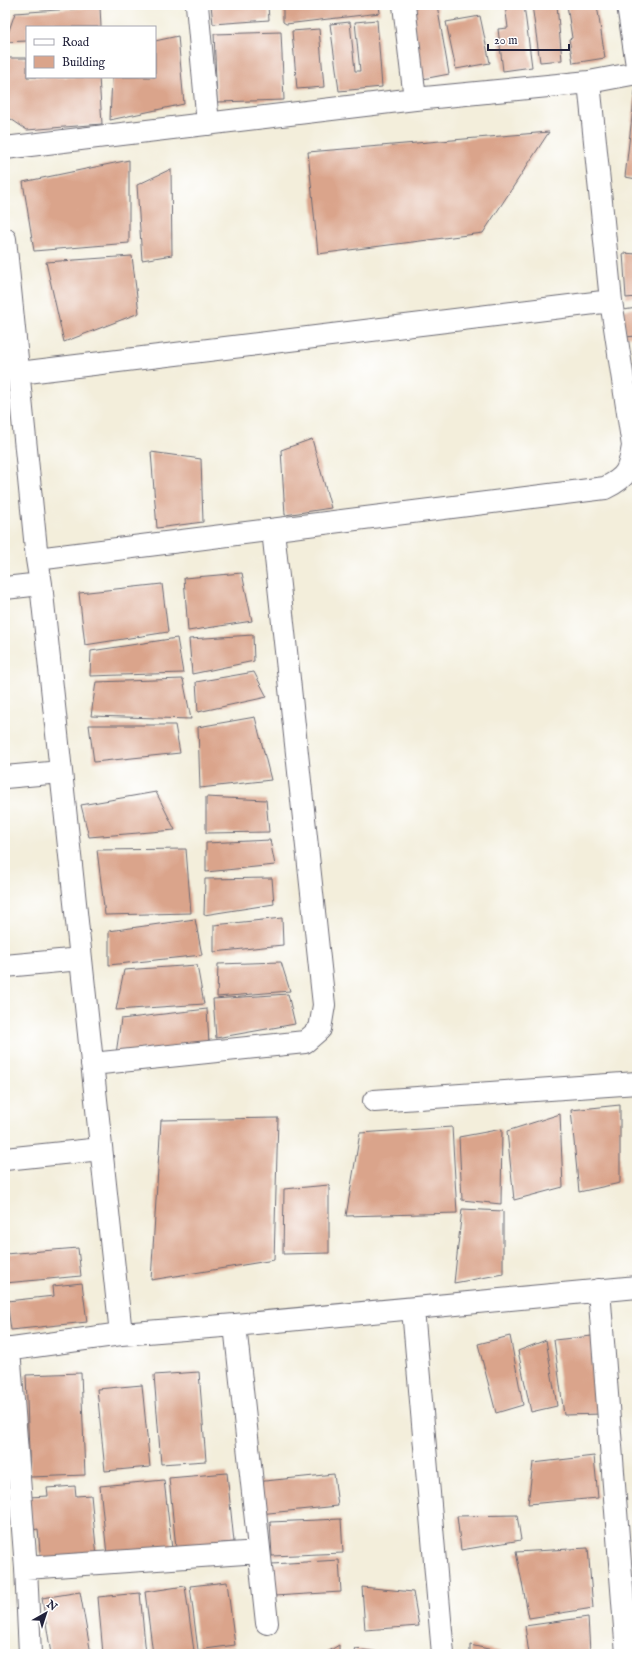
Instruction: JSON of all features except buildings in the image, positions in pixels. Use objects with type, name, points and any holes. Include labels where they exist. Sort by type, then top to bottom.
[{"type":"street","points":[[197,5],[208,124]]},
{"type":"street","points":[[404,5],[415,99]]},
{"type":"street","points":[[628,5],[637,66]]},
{"type":"street","points":[[5,148],[415,99],[589,82],[637,73]]},
{"type":"street","points":[[37,559],[605,488],[621,480],[629,468],[633,446],[611,301],[589,82]]},
{"type":"street","points":[[5,239],[37,559],[42,584],[121,1334]]},
{"type":"street","points":[[19,373],[611,301]]},
{"type":"street","points":[[92,1064],[305,1042],[320,1029],[324,1005],[273,530]]},
{"type":"street","points":[[5,588],[42,584]]},
{"type":"street","points":[[5,777],[61,772]]},
{"type":"street","points":[[5,966],[81,959]]},
{"type":"street","points":[[374,1101],[637,1083]]},
{"type":"street","points":[[5,1159],[101,1150]]},
{"type":"street","points":[[30,1654],[26,1568],[7,1350],[121,1334],[413,1309],[637,1287]]},
{"type":"street","points":[[599,1290],[627,1654]]},
{"type":"street","points":[[413,1309],[442,1654]]},
{"type":"street","points":[[235,1325],[267,1622]]},
{"type":"street","points":[[26,1568],[259,1552]]}]
